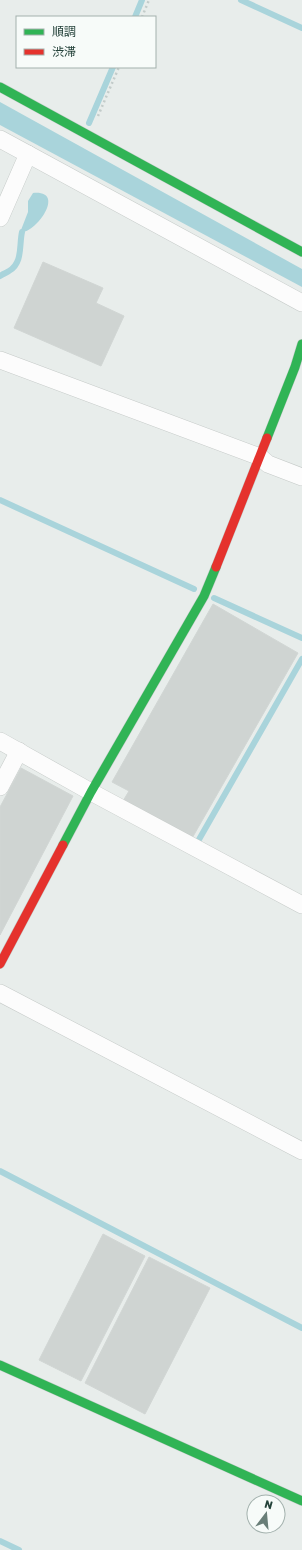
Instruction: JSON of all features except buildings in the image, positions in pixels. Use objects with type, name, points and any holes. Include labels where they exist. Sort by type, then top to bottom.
[{"type":"street","points":[[0,87],[302,252]]},
{"type":"street","points":[[0,139],[302,303]]},
{"type":"street","points":[[0,218],[28,154]]},
{"type":"street","points":[[0,964],[91,792],[204,596],[296,367],[302,344]]},
{"type":"street","points":[[0,360],[260,457],[268,464],[302,477]]},
{"type":"street","points":[[0,740],[91,792],[302,905]]},
{"type":"street","points":[[0,787],[19,751]]},
{"type":"street","points":[[0,994],[302,1151]]},
{"type":"street","points":[[0,1365],[302,1501]]},
{"type":"path","points":[[142,16],[149,0]]},
{"type":"path","points":[[89,136],[119,68]]},
{"type":"water","points":[[0,102],[302,269],[302,287],[0,125]]},
{"type":"water","points":[[33,193],[43,194],[48,198],[46,212],[34,226],[22,232],[21,230],[28,212],[28,201]]},
{"type":"waterway","points":[[135,16],[142,0]]},
{"type":"waterway","points":[[241,0],[302,28]]},
{"type":"waterway","points":[[89,123],[113,68]]},
{"type":"waterway","points":[[0,276],[13,268],[17,263],[20,253],[22,232]]},
{"type":"waterway","points":[[0,500],[194,589]]},
{"type":"waterway","points":[[214,598],[302,638]]},
{"type":"waterway","points":[[197,843],[302,659]]},
{"type":"waterway","points":[[0,1171],[302,1328]]},
{"type":"waterway","points":[[0,1541],[19,1550]]},
{"type":"traffic: fast","points":[[0,87],[302,252]]},
{"type":"traffic: fast","points":[[267,438],[295,367],[302,344]]},
{"type":"traffic: fast","points":[[63,845],[91,792],[204,596],[216,567]]},
{"type":"traffic: fast","points":[[0,1365],[302,1501]]},
{"type":"traffic: jam","points":[[216,567],[267,438]]},
{"type":"traffic: jam","points":[[0,964],[63,845]]}]
